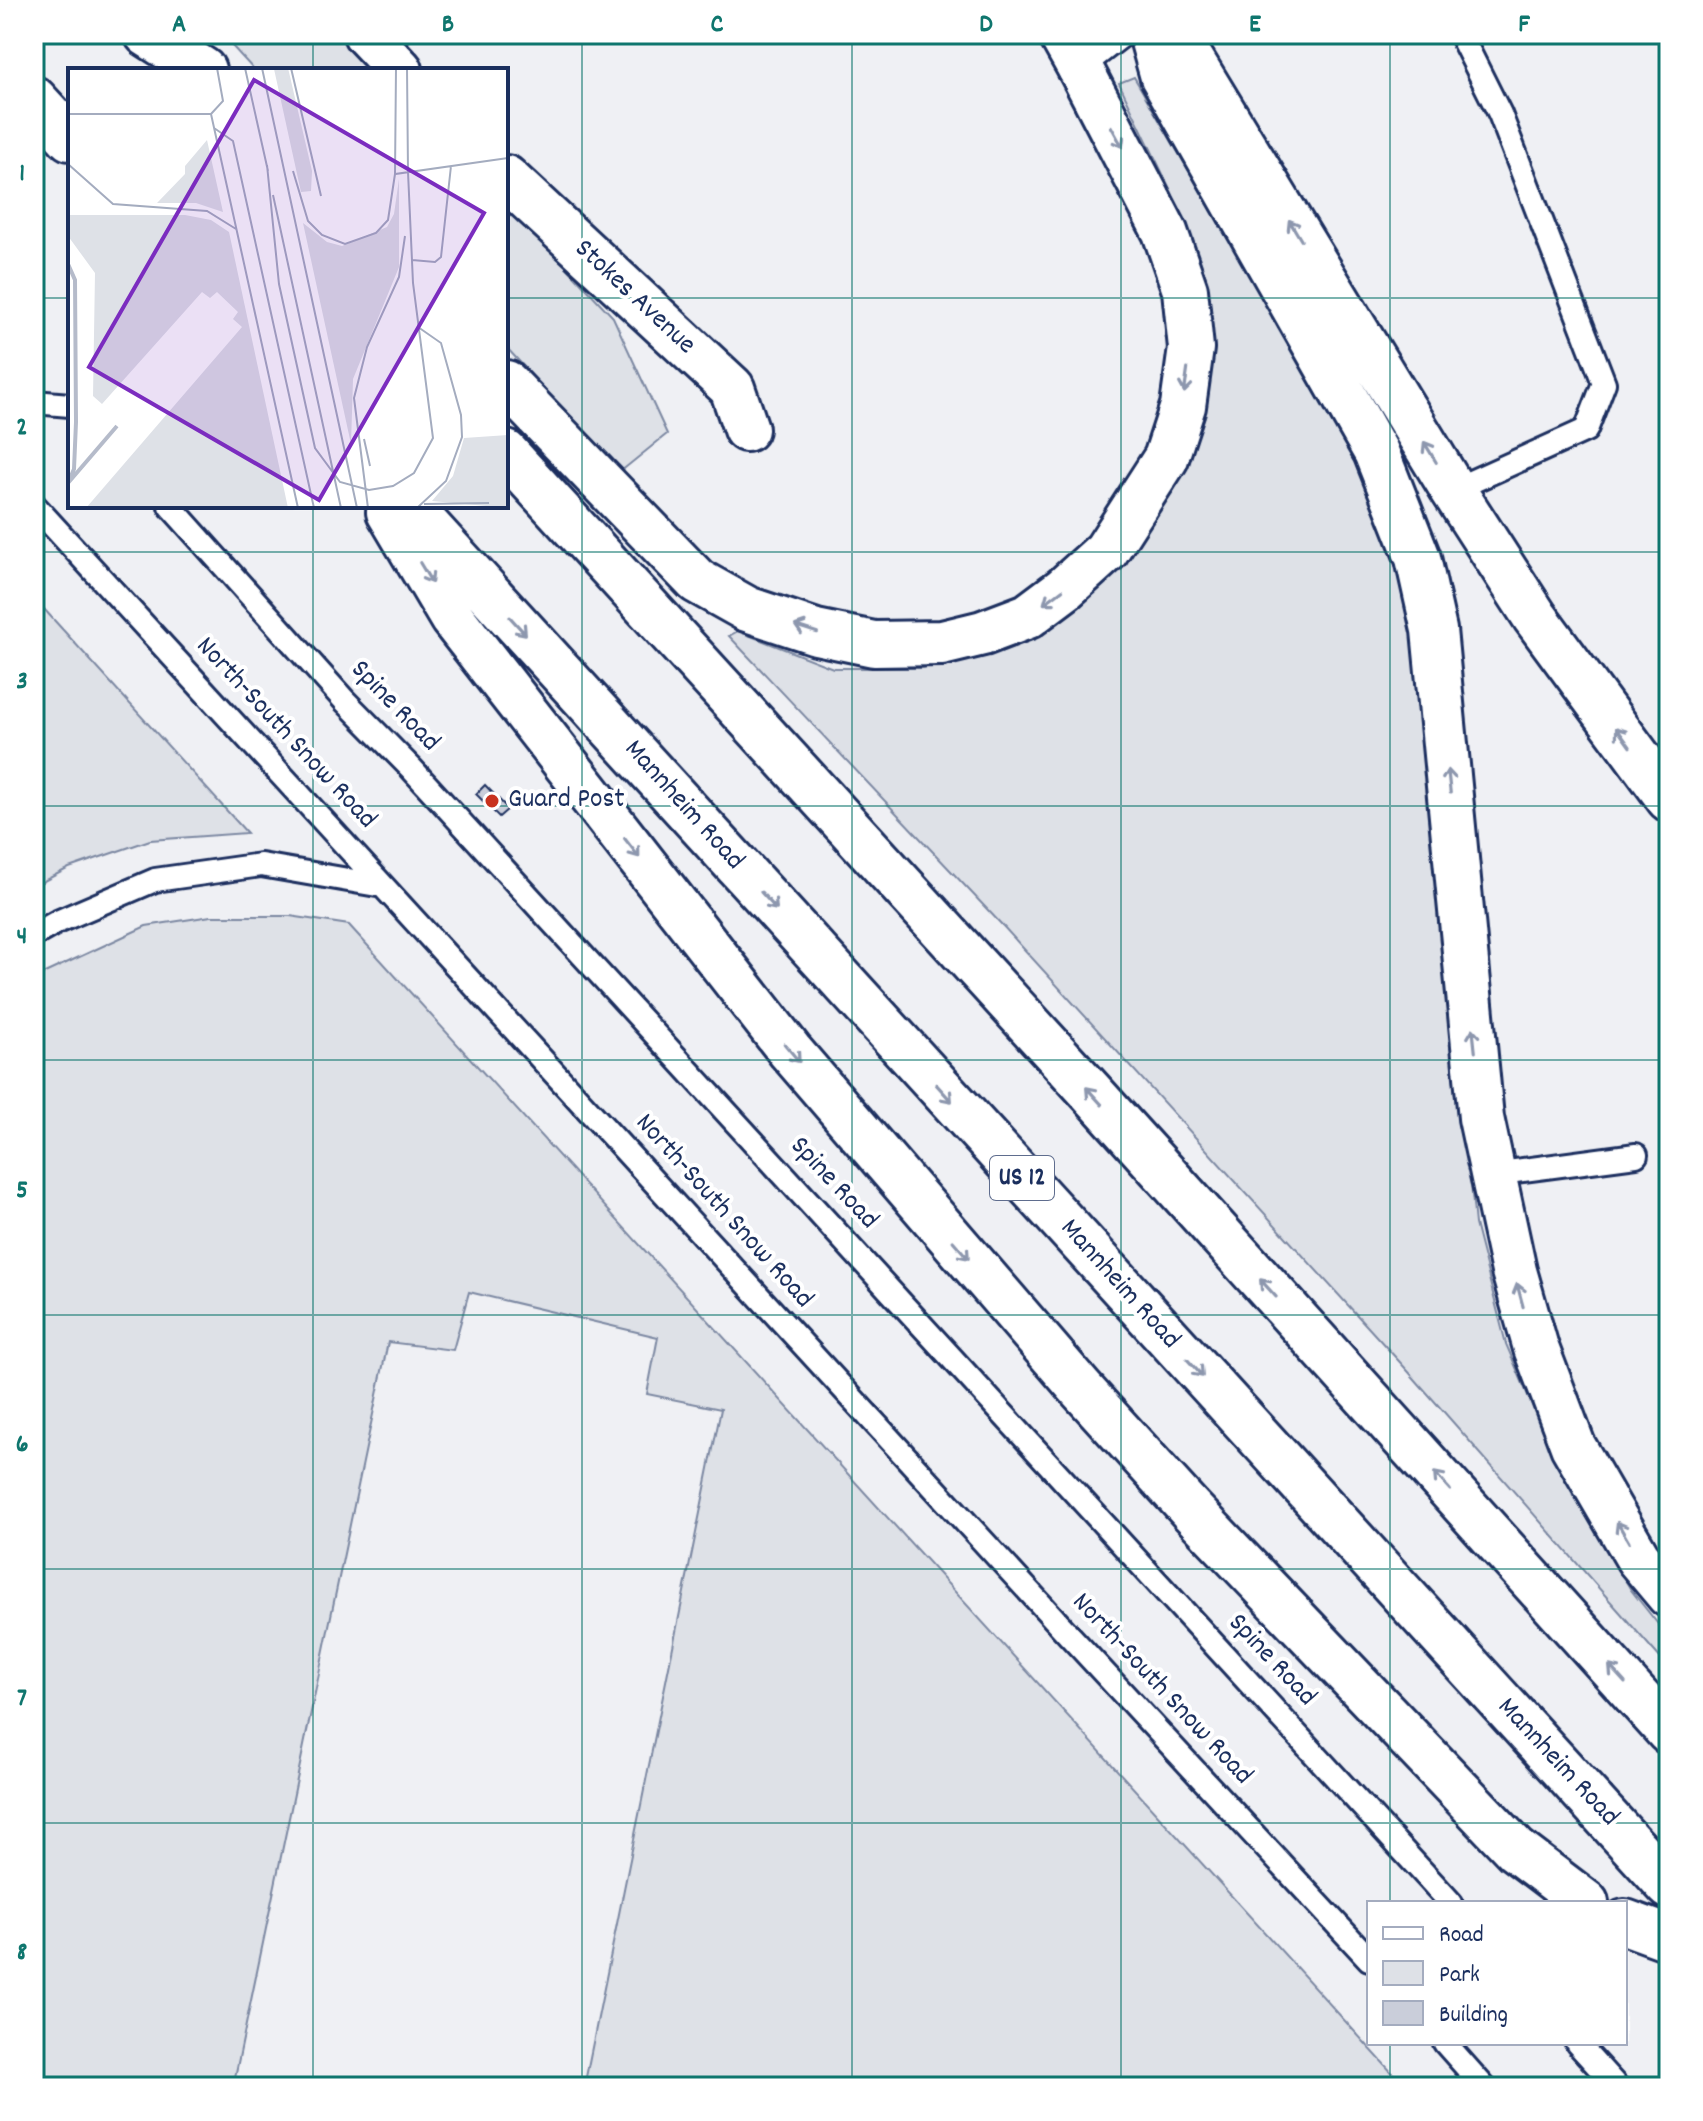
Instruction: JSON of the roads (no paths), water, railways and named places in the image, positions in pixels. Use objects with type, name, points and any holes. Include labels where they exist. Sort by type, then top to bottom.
[{"type":"main road","points":[[122,34],[153,68]]},
{"type":"main road","points":[[147,34],[200,68]]},
{"type":"main road","points":[[366,34],[398,68]]},
{"type":"main road","points":[[1151,34],[1163,77],[1376,452],[1418,558],[1434,630],[1481,1118],[1522,1303],[1573,1446],[1638,1558],[1665,1585]]},
{"type":"main road","points":[[1165,34],[1189,56],[1453,490],[1535,617],[1669,799]]},
{"type":"main road","points":[[508,385],[697,581],[747,609],[816,632],[874,644],[942,643],[983,633],[1028,616],[1106,551],[1166,458],[1183,406],[1191,348],[1185,290],[1165,232],[1070,51]]},
{"type":"main road","points":[[34,99],[68,136]]},
{"type":"main road","name":"Stokes Avenue","points":[[508,180],[732,388],[746,429]]},
{"type":"main road","points":[[508,455],[1092,1093],[1669,1732]]},
{"type":"main road","points":[[387,508],[452,618],[790,1051],[1081,1389],[1191,1510],[1516,1850],[1583,1901]]},
{"type":"main road","name":"Mannheim Road","points":[[411,508],[1669,1886]]},
{"type":"main road","points":[[1627,1923],[1669,1938]]},
{"type":"lane","points":[[1070,51],[1124,34]]},
{"type":"lane","points":[[1453,490],[1586,430],[1604,383],[1500,114],[1460,34]]},
{"type":"lane","points":[[34,402],[68,405]]},
{"type":"lane","name":"North-South Snow Road","points":[[34,505],[1367,1957]]},
{"type":"lane","name":"Spine Road","points":[[172,508],[345,701],[432,791],[1449,1901]]},
{"type":"lane","points":[[34,935],[155,880],[261,865],[383,886]]},
{"type":"lane","points":[[1493,1174],[1636,1155]]},
{"type":"lane","points":[[1447,2045],[1484,2087]]},
{"type":"lane","points":[[1579,2045],[1617,2087]]},
{"type":"place","name":"Guard Post","points":[[492,801]]}]
